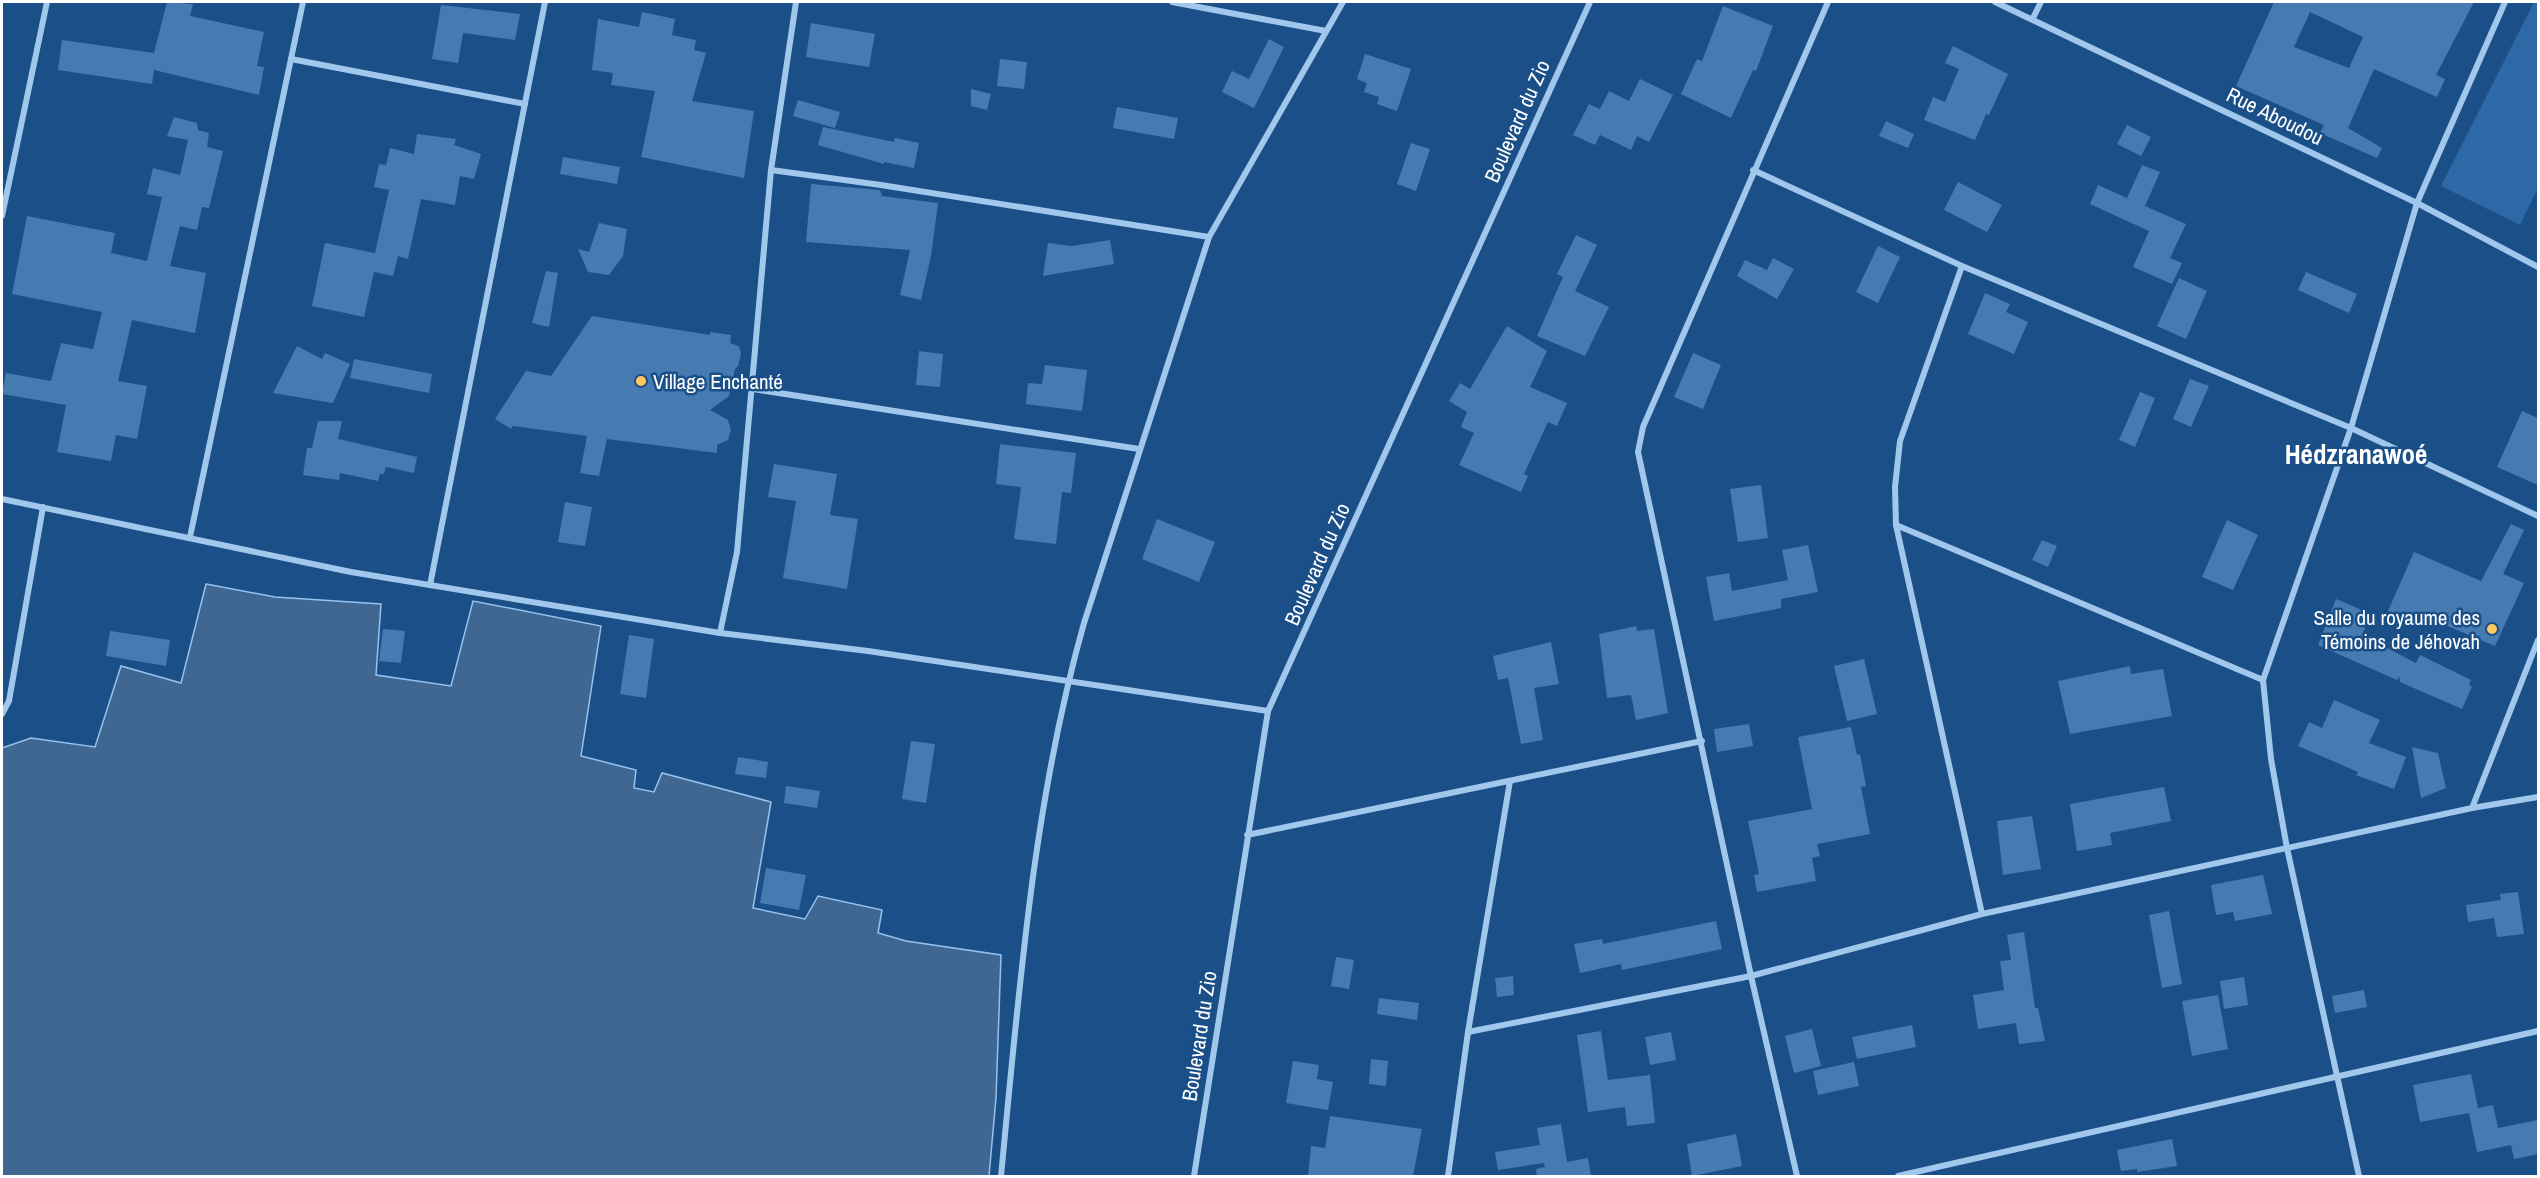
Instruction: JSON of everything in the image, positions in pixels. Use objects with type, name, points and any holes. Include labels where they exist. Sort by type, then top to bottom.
[{"type":"street","points":[[2,216],[47,2]]},
{"type":"street","points":[[190,537],[303,2]]},
{"type":"street","points":[[430,585],[545,2]]},
{"type":"street","points":[[720,633],[735,568],[753,389],[771,170],[796,2]]},
{"type":"street","points":[[1172,2],[1326,31]]},
{"type":"street","points":[[1001,1176],[1032,887],[1068,681],[1138,449],[1209,237],[1343,2]]},
{"type":"street","name":"Boulevard du Zio","points":[[1194,1176],[1268,711],[1590,2]]},
{"type":"street","points":[[1797,1176],[1641,470],[1639,441],[1753,170],[1828,2]]},
{"type":"street","name":"Rue Aboudou","points":[[1995,2],[2033,18],[2417,203],[2538,267]]},
{"type":"street","points":[[2033,18],[2041,2]]},
{"type":"street","points":[[2359,1176],[2287,848],[2271,759],[2263,680],[2351,428],[2417,203],[2505,2]]},
{"type":"street","points":[[291,58],[525,104]]},
{"type":"street","points":[[771,170],[881,185],[1209,237]]},
{"type":"street","points":[[1753,170],[1962,266],[2351,428],[2538,516]]},
{"type":"street","points":[[1962,266],[1900,441],[1895,487],[1896,525],[1982,914]]},
{"type":"street","points":[[753,389],[1138,449]]},
{"type":"street","points":[[2,499],[341,570],[430,585],[720,633],[868,651],[1268,711]]},
{"type":"street","points":[[2,714],[9,701],[43,507]]},
{"type":"street","points":[[1896,525],[2263,680]]},
{"type":"street","points":[[2472,808],[2538,640]]},
{"type":"street","points":[[1247,835],[1702,741]]},
{"type":"street","points":[[1448,1176],[1468,1032],[1510,781]]},
{"type":"street","points":[[1468,1032],[1751,976],[1982,914],[2472,808],[2538,797]]},
{"type":"street","points":[[1898,1176],[2538,1031]]},
{"type":"shaded area","points":[[2534,2],[2538,2],[2538,188],[2520,225],[2441,186]]},
{"type":"shaded area","points":[[206,584],[275,597],[381,604],[376,675],[451,686],[473,601],[601,626],[581,756],[636,770],[634,788],[654,792],[662,773],[771,802],[753,908],[805,919],[818,896],[882,910],[878,933],[906,941],[1001,955],[996,1098],[989,1176],[2,1176],[2,748],[31,738],[95,747],[121,666],[181,683]]},
{"type":"building","points":[[167,2],[193,4],[190,16],[264,32],[257,66],[264,67],[259,95],[154,70],[152,84],[58,70],[62,40],[154,53]]},
{"type":"building","points":[[2274,2],[2474,2],[2436,75],[2445,79],[2437,97],[2374,69],[2348,128],[2382,148],[2377,158],[2320,133],[2324,125],[2236,86]],"holes":[[[2310,12],[2363,37],[2349,68],[2294,47]]]},
{"type":"building","points":[[441,5],[520,14],[515,40],[463,33],[458,63],[432,59]]},
{"type":"building","points":[[1723,6],[1773,26],[1756,71],[1753,70],[1731,118],[1681,94],[1697,59],[1702,61]]},
{"type":"building","points":[[642,12],[675,19],[672,35],[696,40],[694,50],[706,53],[692,101],[754,111],[744,178],[641,157],[655,91],[611,85],[613,73],[592,70],[598,19],[639,27]]},
{"type":"building","points":[[811,23],[875,34],[869,67],[806,57]]},
{"type":"building","points":[[1269,39],[1284,47],[1254,108],[1222,92],[1232,71],[1249,79]]},
{"type":"building","points":[[1953,46],[2008,74],[1975,140],[1924,120],[1933,97],[1945,102],[1959,69],[1945,63]]},
{"type":"building","points":[[1365,54],[1411,69],[1397,111],[1377,104],[1379,97],[1364,92],[1367,83],[1357,79]]},
{"type":"building","points":[[1000,59],[1027,62],[1024,89],[997,86]]},
{"type":"building","points":[[1640,79],[1673,95],[1649,142],[1637,136],[1631,150],[1600,135],[1595,145],[1573,135],[1589,104],[1600,109],[1609,91],[1629,101]]},
{"type":"building","points":[[971,89],[991,94],[987,110],[971,106]]},
{"type":"building","points":[[798,100],[840,112],[835,128],[793,116]]},
{"type":"building","points":[[1117,107],[1178,118],[1174,139],[1113,128]]},
{"type":"building","points":[[174,117],[197,123],[198,130],[209,133],[207,147],[223,151],[209,208],[202,207],[197,230],[180,226],[170,266],[206,273],[195,333],[132,320],[118,381],[147,386],[137,439],[116,435],[111,461],[57,452],[66,405],[2,394],[6,373],[51,381],[61,343],[93,349],[102,312],[12,294],[27,216],[115,233],[111,253],[147,261],[162,197],[147,194],[153,168],[180,175],[188,140],[167,136]]},
{"type":"building","points":[[1886,121],[1914,134],[1908,148],[1879,136]]},
{"type":"building","points":[[2127,125],[2151,137],[2141,156],[2117,144]]},
{"type":"building","points":[[823,127],[894,142],[895,138],[919,143],[914,168],[884,162],[884,164],[818,145]]},
{"type":"building","points":[[417,134],[456,139],[454,145],[481,154],[474,179],[460,176],[455,205],[421,199],[408,259],[398,256],[393,276],[374,272],[364,317],[312,306],[325,243],[375,253],[389,190],[374,187],[379,164],[386,165],[390,148],[414,154]]},
{"type":"building","points":[[1411,143],[1430,149],[1416,191],[1397,184]]},
{"type":"building","points":[[563,157],[620,167],[617,184],[560,174]]},
{"type":"building","points":[[2142,165],[2160,172],[2145,206],[2186,224],[2170,258],[2182,263],[2172,284],[2133,267],[2149,231],[2090,204],[2098,185],[2127,198]]},
{"type":"building","points":[[1958,182],[2002,205],[1987,232],[1944,210]]},
{"type":"building","points":[[811,184],[880,190],[882,196],[938,203],[931,256],[921,300],[900,295],[910,250],[806,242]]},
{"type":"building","points":[[599,223],[627,229],[623,256],[609,275],[588,272],[578,249],[589,252]]},
{"type":"building","points":[[1576,235],[1597,245],[1575,291],[1609,307],[1585,356],[1537,336],[1563,277],[1557,274]]},
{"type":"building","points":[[1110,240],[1114,264],[1043,276],[1048,243],[1072,246]]},
{"type":"building","points":[[1878,246],[1900,257],[1878,303],[1856,292]]},
{"type":"building","points":[[1773,258],[1794,269],[1777,299],[1737,276],[1745,260],[1767,270]]},
{"type":"building","points":[[546,271],[558,273],[549,327],[532,323]]},
{"type":"building","points":[[2306,272],[2357,294],[2349,313],[2298,290]]},
{"type":"building","points":[[2179,278],[2207,291],[2186,339],[2157,326]]},
{"type":"building","points":[[1985,293],[2010,304],[2006,312],[2028,322],[2014,354],[1968,334]]},
{"type":"building","name":"Village Enchanté","points":[[592,316],[710,335],[710,332],[731,335],[730,343],[739,346],[741,354],[729,396],[710,410],[728,420],[731,430],[728,440],[717,445],[717,453],[607,439],[599,476],[580,473],[587,436],[513,426],[511,429],[495,419],[526,371],[551,376]]},
{"type":"building","points":[[1507,326],[1547,351],[1530,387],[1567,403],[1557,426],[1548,422],[1524,474],[1528,476],[1521,492],[1459,465],[1474,433],[1461,427],[1467,412],[1449,401],[1460,383],[1470,389]]},
{"type":"building","points":[[297,346],[322,359],[325,353],[350,364],[333,403],[273,393]]},
{"type":"building","points":[[919,351],[943,354],[940,387],[916,385]]},
{"type":"building","points":[[1693,353],[1721,365],[1703,409],[1674,397]]},
{"type":"building","points":[[354,359],[432,374],[429,393],[350,378]]},
{"type":"building","points":[[1045,365],[1087,370],[1082,411],[1026,404],[1028,383],[1042,384]]},
{"type":"building","points":[[2190,379],[2209,386],[2191,427],[2173,419]]},
{"type":"building","points":[[2140,392],[2155,398],[2135,447],[2119,440]]},
{"type":"building","points":[[2522,411],[2538,418],[2538,485],[2497,467]]},
{"type":"building","points":[[318,421],[342,421],[338,439],[417,457],[414,473],[386,467],[378,481],[340,473],[339,480],[303,475],[307,448],[312,448]]},
{"type":"building","points":[[1000,444],[1076,453],[1071,493],[1062,492],[1056,544],[1014,539],[1021,487],[996,484]]},
{"type":"building","points":[[774,464],[837,474],[830,515],[858,519],[847,589],[783,578],[796,501],[768,497]]},
{"type":"building","points":[[1761,485],[1768,538],[1738,542],[1730,489]]},
{"type":"building","points":[[565,502],[592,507],[585,546],[558,542]]},
{"type":"building","points":[[1157,519],[1215,542],[1199,582],[1142,559]]},
{"type":"building","points":[[2227,520],[2258,535],[2233,590],[2202,577]]},
{"type":"building","points":[[2511,524],[2524,530],[2503,574],[2524,583],[2495,646],[2417,613],[2413,622],[2388,611],[2414,552],[2481,581]]},
{"type":"building","points":[[2042,540],[2057,546],[2048,567],[2032,560]]},
{"type":"building","points":[[1808,545],[1818,592],[1781,599],[1781,608],[1714,621],[1706,577],[1729,573],[1732,591],[1788,580],[1782,550]]},
{"type":"building","points":[[2336,599],[2371,614],[2362,635],[2416,663],[2420,655],[2471,680],[2469,685],[2472,687],[2462,709],[2400,682],[2399,676],[2397,680],[2318,645]]},
{"type":"building","points":[[1636,626],[1637,631],[1654,629],[1668,713],[1636,720],[1631,695],[1607,698],[1599,634]]},
{"type":"building","points":[[383,629],[405,631],[401,663],[379,661]]},
{"type":"building","points":[[110,631],[170,640],[166,666],[106,656]]},
{"type":"building","points":[[629,635],[654,639],[646,698],[620,694]]},
{"type":"building","points":[[1551,642],[1559,684],[1534,688],[1543,740],[1521,744],[1508,678],[1498,680],[1493,656]]},
{"type":"building","points":[[1864,659],[1877,714],[1847,721],[1834,666]]},
{"type":"building","points":[[2130,666],[2131,674],[2163,669],[2172,716],[2070,734],[2058,681]]},
{"type":"building","points":[[2334,700],[2380,720],[2369,743],[2406,757],[2394,789],[2356,775],[2358,772],[2298,746],[2309,722],[2322,728]]},
{"type":"building","points":[[1749,724],[1753,746],[1717,752],[1714,729]]},
{"type":"building","points":[[1851,727],[1857,755],[1860,754],[1866,786],[1861,787],[1870,834],[1817,844],[1820,856],[1812,858],[1816,881],[1757,892],[1754,875],[1759,874],[1748,821],[1812,809],[1798,737]]},
{"type":"building","points":[[911,741],[935,744],[926,803],[902,799]]},
{"type":"building","points":[[2412,747],[2438,753],[2446,788],[2421,798]]},
{"type":"building","points":[[738,757],[768,762],[766,778],[735,774]]},
{"type":"building","points":[[786,786],[820,791],[817,808],[784,803]]},
{"type":"building","points":[[2164,787],[2171,821],[2110,833],[2112,845],[2077,851],[2070,804]]},
{"type":"building","points":[[2032,816],[2041,869],[2003,875],[1997,821]]},
{"type":"building","points":[[766,868],[806,875],[799,910],[760,903]]},
{"type":"building","points":[[2263,875],[2272,914],[2235,921],[2233,912],[2216,915],[2211,885]]},
{"type":"building","points":[[2518,892],[2524,934],[2497,937],[2494,918],[2468,922],[2466,905],[2501,900],[2500,894]]},
{"type":"building","points":[[2169,911],[2182,984],[2162,988],[2149,915]]},
{"type":"building","points":[[1716,921],[1722,949],[1622,970],[1621,964],[1580,973],[1574,944],[1602,939],[1603,944]]},
{"type":"building","points":[[2024,932],[2035,1008],[2038,1008],[2045,1041],[2019,1044],[2016,1023],[1978,1029],[1973,995],[2004,990],[2000,961],[2011,960],[2007,935]]},
{"type":"building","points":[[1336,957],[1354,960],[1349,989],[1331,986]]},
{"type":"building","points":[[1513,976],[1514,995],[1497,997],[1495,978]]},
{"type":"building","points":[[2244,977],[2248,1005],[2224,1009],[2220,981]]},
{"type":"building","points":[[2364,990],[2367,1007],[2335,1013],[2332,996]]},
{"type":"building","points":[[2218,995],[2228,1049],[2192,1056],[2182,1001]]},
{"type":"building","points":[[1379,998],[1419,1003],[1417,1020],[1377,1014]]},
{"type":"building","points":[[1912,1025],[1916,1047],[1857,1059],[1852,1037]]},
{"type":"building","points":[[1812,1029],[1821,1066],[1794,1073],[1785,1036]]},
{"type":"building","points":[[1601,1031],[1608,1080],[1650,1075],[1655,1123],[1627,1126],[1625,1107],[1588,1112],[1577,1035]]},
{"type":"building","points":[[1671,1032],[1676,1060],[1650,1065],[1645,1037]]},
{"type":"building","points":[[1371,1059],[1388,1061],[1386,1086],[1369,1084]]},
{"type":"building","points":[[1293,1061],[1319,1065],[1317,1079],[1333,1082],[1328,1110],[1286,1103]]},
{"type":"building","points":[[1854,1062],[1859,1086],[1818,1095],[1813,1071]]},
{"type":"building","points":[[2471,1074],[2478,1108],[2493,1105],[2498,1128],[2538,1120],[2538,1154],[2514,1159],[2511,1145],[2477,1152],[2469,1113],[2420,1122],[2413,1085]]},
{"type":"building","points":[[1330,1116],[1422,1129],[1413,1176],[1308,1176],[1311,1146],[1325,1148]]},
{"type":"building","points":[[1561,1124],[1567,1162],[1588,1158],[1591,1176],[1537,1176],[1536,1169],[1545,1167],[1544,1163],[1498,1170],[1495,1152],[1540,1145],[1537,1128]]},
{"type":"building","points":[[1736,1134],[1742,1166],[1692,1176],[1687,1144]]},
{"type":"building","points":[[2172,1139],[2177,1166],[2137,1172],[2137,1169],[2121,1171],[2117,1150]]},
{"type":"place","name":"Village Enchanté","points":[[641,381]]},
{"type":"place","name":"Salle du royaume des Témoins de Jéhovah","points":[[2492,629]]},
{"type":"district","name":"Hédzranawoé","points":[[2356,454]]}]
